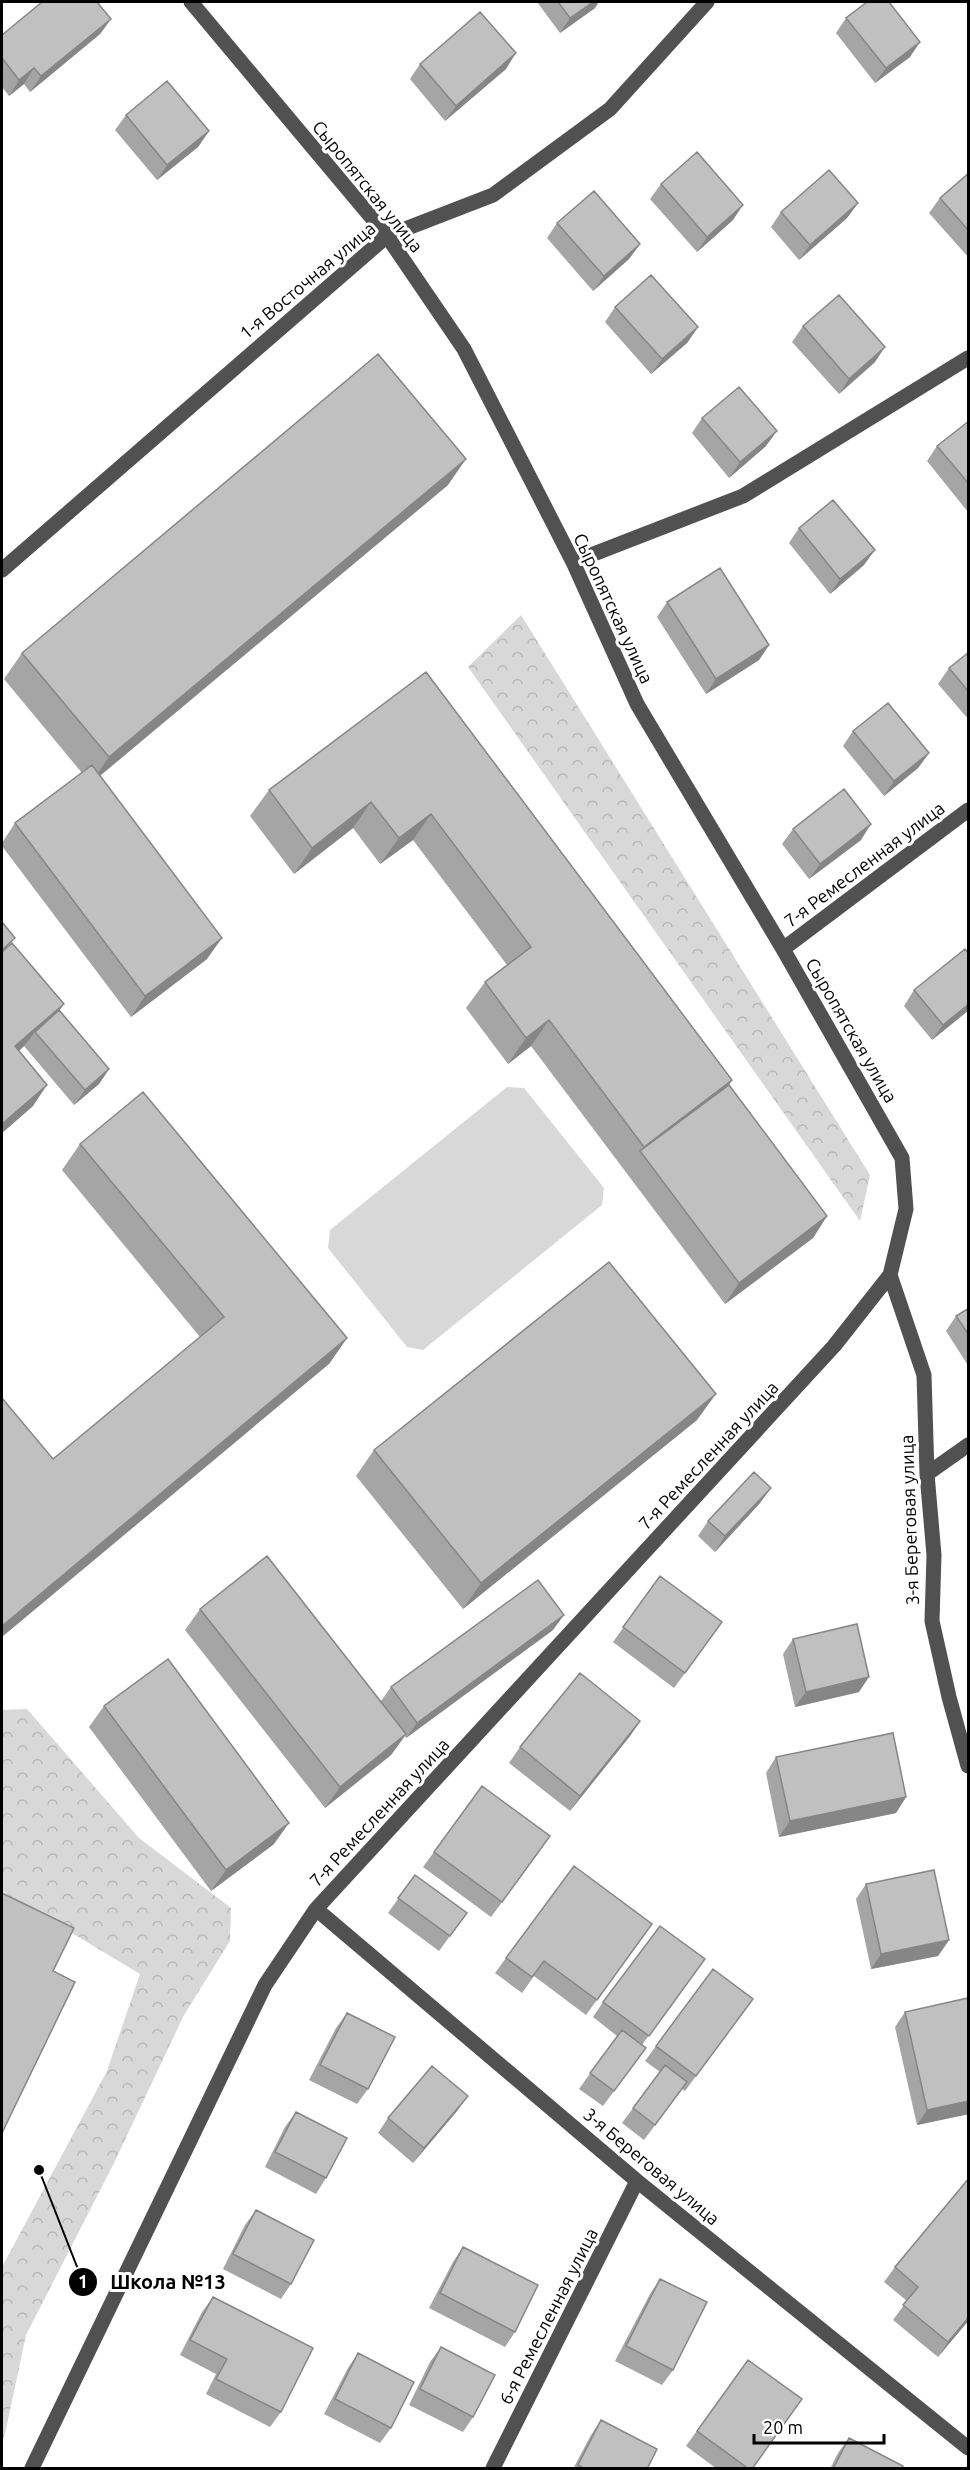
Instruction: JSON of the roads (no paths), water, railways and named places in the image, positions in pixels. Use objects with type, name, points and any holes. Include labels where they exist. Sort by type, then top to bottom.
[{"type":"street","name":"Сыропятская улица","points":[[191,2],[387,236],[464,349],[573,562],[637,704],[783,949],[902,1158],[906,1209],[890,1275]]},
{"type":"street","name":"1-я Восточная улица","points":[[2,570],[387,236],[493,195],[610,109],[707,2]]},
{"type":"street","points":[[573,562],[743,496],[969,358]]},
{"type":"street","name":"7-я Ремесленная улица","points":[[783,949],[969,810]]},
{"type":"street","name":"7-я Ремесленная улица","points":[[32,2469],[265,1985],[316,1909],[834,1346],[890,1275]]},
{"type":"street","name":"3-я Береговая улица","points":[[890,1275],[924,1376],[927,1474],[934,1555],[932,1621],[949,1697],[969,1766]]},
{"type":"street","points":[[927,1474],[969,1445]]},
{"type":"street","name":"3-я Береговая улица","points":[[316,1909],[637,2181],[969,2448]]},
{"type":"street","name":"6-я Ремесленная улица","points":[[493,2469],[637,2181]]},
{"type":"place","name":"Школа №13","points":[[39,2170]]}]
